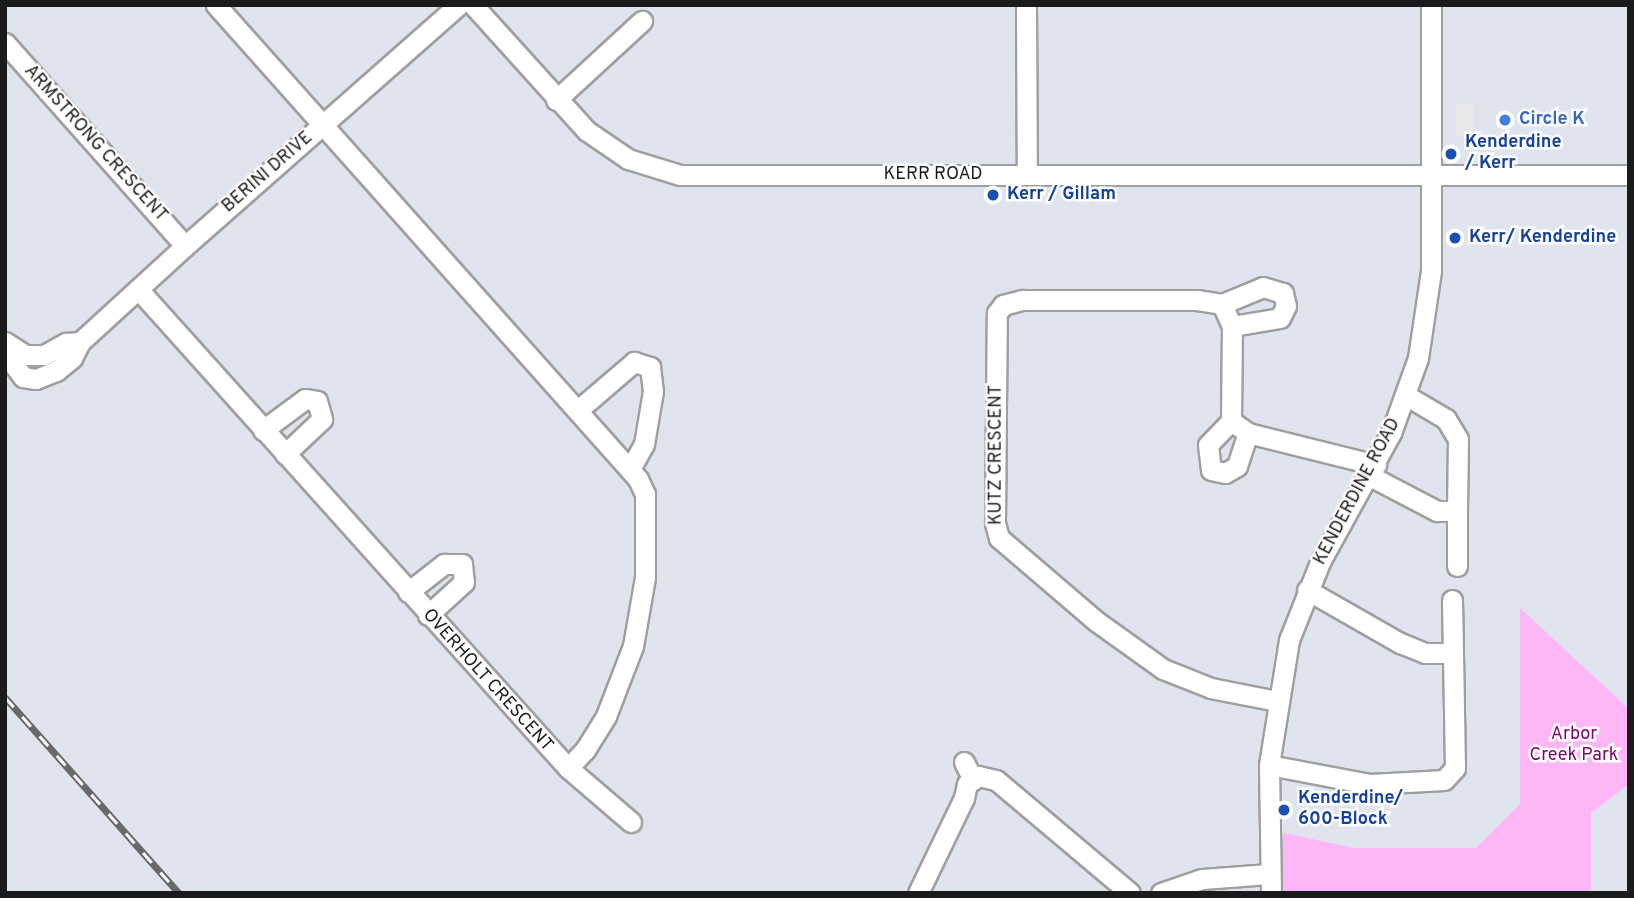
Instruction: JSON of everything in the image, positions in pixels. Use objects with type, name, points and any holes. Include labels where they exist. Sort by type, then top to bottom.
[{"type":"street","name":"OVERHOLT CRESCENT","points":[[138,289],[568,768],[585,750],[606,716],[633,646],[643,605],[645,494],[630,469],[216,5]]},
{"type":"street","name":"BERINI DRIVE","points":[[5,353],[14,369],[36,379],[72,358],[80,342],[458,5]]},
{"type":"street","name":"KERR ROAD","points":[[473,5],[556,100],[587,131],[628,159],[680,174],[1629,174]]},
{"type":"street","points":[[1026,5],[1027,175]]},
{"type":"street","name":"KENDERDINE ROAD","points":[[1270,883],[1269,765],[1289,640],[1307,590],[1373,470],[1406,396],[1418,358],[1431,271],[1431,5]]},
{"type":"street","points":[[556,100],[642,22]]},
{"type":"street","name":"ARMSTRONG CRESCENT","points":[[5,43],[185,246]]},
{"type":"street","name":"KUTZ CRESCENT","points":[[1232,326],[1280,318],[1286,306],[1283,293],[1263,287],[1222,304],[1197,300],[1049,300],[1003,305],[997,313],[995,523],[1004,545],[1148,660],[1194,683],[1278,701]]},
{"type":"street","points":[[1222,304],[1232,326],[1231,421],[1208,445],[1211,470],[1225,473],[1237,466],[1248,433]]},
{"type":"street","points":[[5,342],[25,355],[44,355],[66,343],[80,342]]},
{"type":"street","points":[[578,410],[634,362],[650,367],[654,373],[647,431],[630,469]]},
{"type":"street","points":[[1406,396],[1446,419],[1458,439],[1457,566]]},
{"type":"street","points":[[263,430],[305,399],[317,401],[323,410],[322,419],[285,454]]},
{"type":"street","points":[[1231,421],[1248,433],[1373,470],[1437,511],[1457,512]]},
{"type":"street","points":[[408,592],[444,564],[462,564],[464,582],[428,615]]},
{"type":"street","points":[[1307,590],[1400,643],[1425,653],[1453,653]]},
{"type":"street","points":[[1269,765],[1370,784],[1444,780],[1455,768],[1452,600]]},
{"type":"street","points":[[568,768],[631,821]]},
{"type":"street","points":[[918,893],[964,799],[969,771],[996,780],[1130,893]]},
{"type":"street","points":[[1161,893],[1202,879],[1270,883]]},
{"type":"green space","name":"Arbor Creek Park","points":[[1520,608],[1629,709],[1629,784],[1591,813],[1591,893],[1283,893],[1278,849],[1284,833],[1354,848],[1476,848],[1520,804]]},
{"type":"shaded area","points":[[1455,103],[1474,103],[1474,137],[1455,137]]},
{"type":"railway","points":[[5,697],[179,893]]},
{"type":"place","name":"Circle K","points":[[1505,120]]},
{"type":"place","name":"Kenderdine / Kerr","points":[[1451,154]]},
{"type":"place","name":"Kerr / Gillam","points":[[993,195]]},
{"type":"place","name":"Kerr/ Kenderdine","points":[[1455,238]]},
{"type":"place","name":"Kenderdine/ 600-Block","points":[[1284,810]]}]
